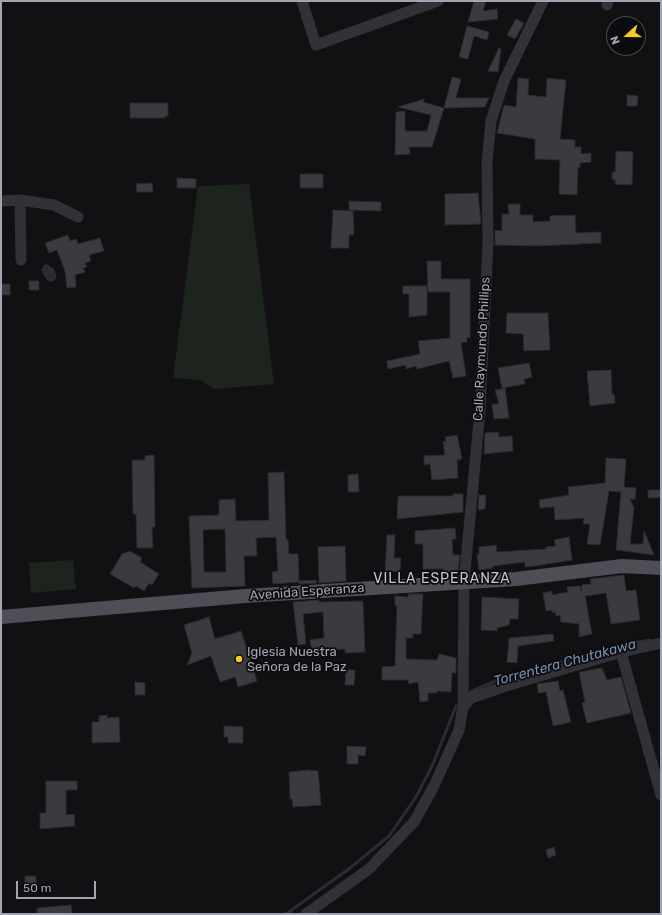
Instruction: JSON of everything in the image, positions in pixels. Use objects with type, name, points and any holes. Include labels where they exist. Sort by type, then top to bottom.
[{"type":"main road","name":"Avenida Esperanza","points":[[1,617],[245,596],[516,579],[622,566],[661,568]]},
{"type":"street","points":[[302,1],[316,44],[438,1]]},
{"type":"street","name":"Calle Raymundo Phillips","points":[[306,914],[369,869],[414,822],[434,786],[459,730],[463,705],[464,582],[480,410],[488,242],[487,162],[491,121],[504,81],[543,1]]},
{"type":"street","points":[[1,200],[20,200],[54,205],[78,217]]},
{"type":"street","points":[[20,200],[21,260]]},
{"type":"street","points":[[463,705],[471,698],[622,652],[661,643]]},
{"type":"street","points":[[622,652],[661,795]]},
{"type":"shaded area","points":[[249,184],[274,384],[214,389],[200,380],[173,378],[198,186]]},
{"type":"shaded area","points":[[47,264],[54,269],[56,275],[56,279],[52,282],[47,280],[41,270],[44,265]]},
{"type":"shaded area","points":[[73,560],[76,589],[31,593],[29,563]]},
{"type":"building","points":[[474,1],[486,1],[483,11],[497,9],[498,19],[468,22]]},
{"type":"building","points":[[516,19],[524,23],[515,39],[507,35]]},
{"type":"building","points":[[467,26],[489,32],[487,40],[474,36],[468,59],[459,57]]},
{"type":"building","points":[[499,48],[501,49],[498,72],[488,71]]},
{"type":"building","points":[[452,77],[461,79],[456,98],[489,98],[485,107],[444,108]]},
{"type":"building","points":[[518,78],[529,79],[528,95],[546,97],[547,78],[566,80],[560,139],[575,140],[575,147],[581,147],[581,154],[591,153],[591,162],[580,163],[580,168],[578,167],[577,195],[559,194],[560,160],[535,159],[535,139],[497,133],[504,105],[516,107]]},
{"type":"building","points":[[627,95],[638,96],[637,106],[627,106]]},
{"type":"building","points":[[424,99],[423,102],[444,108],[432,147],[409,147],[410,154],[395,155],[396,112],[405,111],[405,131],[427,131],[431,115],[398,107]]},
{"type":"building","points":[[130,103],[168,103],[168,116],[165,116],[165,118],[130,118]]},
{"type":"building","points":[[616,151],[633,152],[632,185],[615,184],[615,180],[612,179],[612,172],[615,172]]},
{"type":"building","points":[[300,174],[323,174],[323,188],[300,188]]},
{"type":"building","points":[[177,178],[196,179],[196,188],[177,188]]},
{"type":"building","points":[[152,183],[153,192],[137,192],[136,184]]},
{"type":"building","points":[[478,193],[481,224],[445,225],[445,194]]},
{"type":"building","points":[[349,201],[381,202],[381,211],[349,210]]},
{"type":"building","points":[[508,204],[520,204],[520,215],[533,215],[533,222],[550,221],[550,216],[575,215],[576,233],[601,232],[601,243],[537,246],[495,245],[495,230],[502,231],[502,214],[509,214]]},
{"type":"building","points":[[333,210],[353,211],[354,235],[349,235],[349,248],[331,248]]},
{"type":"building","points":[[68,235],[70,241],[76,239],[78,244],[100,238],[104,251],[89,255],[91,261],[85,263],[87,267],[83,268],[85,272],[75,275],[76,287],[67,288],[65,271],[57,250],[49,253],[45,243]]},
{"type":"building","points":[[427,261],[441,261],[441,279],[470,279],[470,338],[467,337],[467,342],[461,343],[466,376],[453,378],[449,361],[417,369],[416,366],[406,369],[406,365],[388,369],[387,361],[420,354],[418,341],[450,338],[450,292],[428,292]]},
{"type":"building","points":[[29,281],[39,281],[39,290],[29,290]]},
{"type":"building","points":[[1,284],[10,284],[10,295],[1,295]]},
{"type":"building","points":[[403,286],[427,286],[427,315],[409,317],[409,294],[403,294]]},
{"type":"building","points":[[507,313],[548,313],[550,350],[524,351],[523,334],[506,333]]},
{"type":"building","points":[[529,363],[532,377],[524,379],[525,384],[502,388],[498,368]]},
{"type":"building","points":[[611,370],[612,394],[614,394],[615,403],[590,406],[587,371]]},
{"type":"building","points":[[505,388],[509,418],[494,419],[492,404],[499,404],[495,390]]},
{"type":"building","points":[[498,432],[499,437],[512,436],[513,451],[484,454],[485,433]]},
{"type":"building","points":[[457,435],[462,459],[457,460],[458,478],[432,480],[430,464],[424,465],[424,456],[445,455],[443,442],[446,441],[445,437]]},
{"type":"building","points":[[154,455],[155,527],[152,527],[153,548],[137,548],[136,514],[133,514],[132,460],[145,460],[145,456]]},
{"type":"building","points":[[606,458],[626,459],[624,487],[636,488],[635,499],[630,499],[634,508],[630,544],[643,544],[644,531],[654,555],[616,550],[621,492],[609,491],[600,545],[587,544],[590,524],[583,524],[584,518],[555,520],[554,507],[540,508],[539,500],[569,495],[568,487],[605,483]]},
{"type":"building","points":[[284,472],[286,540],[288,539],[289,554],[298,554],[299,581],[316,580],[317,583],[299,584],[299,582],[273,584],[272,572],[278,571],[276,537],[256,538],[257,556],[244,556],[245,586],[192,588],[189,516],[219,515],[219,500],[235,499],[236,521],[269,520],[268,473]],"holes":[[[225,529],[226,572],[204,572],[203,530]]]},
{"type":"building","points":[[358,474],[359,492],[348,492],[348,475]]},
{"type":"building","points":[[648,490],[661,490],[661,497],[648,498]]},
{"type":"building","points":[[453,494],[463,494],[463,512],[397,519],[398,496],[453,496]]},
{"type":"building","points":[[479,495],[486,495],[485,509],[478,510]]},
{"type":"building","points":[[455,528],[456,539],[452,539],[453,555],[460,555],[458,571],[443,573],[443,569],[423,569],[423,544],[415,544],[415,531]]},
{"type":"building","points":[[387,535],[395,535],[394,558],[401,558],[400,572],[385,571]]},
{"type":"building","points":[[569,537],[572,560],[525,567],[525,562],[493,566],[493,568],[479,570],[477,554],[479,554],[479,547],[496,545],[497,552],[546,549],[546,547],[556,546],[554,540]]},
{"type":"building","points":[[345,546],[346,581],[319,583],[318,547]]},
{"type":"building","points":[[130,551],[142,558],[140,562],[159,574],[152,585],[149,583],[144,591],[136,586],[134,588],[110,574],[122,554]]},
{"type":"building","points":[[624,575],[626,591],[636,590],[640,620],[611,624],[606,593],[585,596],[592,634],[579,637],[579,624],[561,622],[560,615],[556,616],[555,612],[552,613],[552,610],[546,611],[543,593],[552,591],[552,595],[568,592],[567,587],[580,586],[581,591],[582,585],[591,584],[590,579]]},
{"type":"building","points":[[408,594],[423,594],[421,634],[413,634],[413,638],[406,638],[406,659],[437,660],[439,654],[456,658],[456,673],[452,673],[451,692],[437,691],[437,693],[428,693],[428,701],[420,702],[418,682],[409,684],[408,680],[382,680],[382,667],[395,666],[397,606],[395,606],[395,596],[408,597]]},
{"type":"building","points":[[482,597],[519,599],[518,619],[510,619],[509,625],[497,628],[497,631],[481,630]]},
{"type":"building","points":[[319,600],[319,602],[363,601],[365,652],[345,653],[345,649],[332,650],[332,648],[312,651],[310,640],[324,638],[323,612],[303,614],[306,644],[298,645],[293,602]]},
{"type":"building","points":[[209,617],[215,639],[241,631],[257,681],[238,687],[235,677],[220,682],[211,656],[187,665],[192,653],[184,625]]},
{"type":"building","points":[[553,634],[554,641],[518,646],[517,663],[507,662],[509,638]]},
{"type":"building","points":[[602,668],[607,680],[621,677],[631,713],[587,723],[582,703],[585,702],[579,672]]},
{"type":"building","points":[[346,670],[355,670],[354,685],[345,685]]},
{"type":"building","points":[[558,681],[560,691],[563,690],[571,722],[553,726],[546,692],[538,693],[537,684]]},
{"type":"building","points":[[135,682],[145,683],[145,695],[135,695]]},
{"type":"building","points":[[107,715],[107,718],[119,717],[120,742],[92,743],[92,722],[99,722],[99,716]]},
{"type":"building","points":[[224,726],[243,727],[243,743],[228,743],[228,737],[224,737]]},
{"type":"building","points":[[347,746],[366,747],[365,756],[358,755],[358,764],[347,764]]},
{"type":"building","points":[[308,770],[318,771],[321,805],[293,807],[292,799],[290,799],[289,772]]},
{"type":"building","points":[[46,781],[77,781],[77,790],[66,790],[66,815],[74,814],[75,826],[40,829],[40,813],[46,813]]},
{"type":"building","points":[[554,847],[556,855],[548,858],[546,850]]},
{"type":"building","points":[[25,876],[36,876],[36,887],[25,887]]},
{"type":"building","points":[[71,905],[72,914],[37,914],[37,908]]},
{"type":"waterway","name":"Torrentera Chutakawa","points":[[470,692],[507,676],[627,644],[650,640]]},
{"type":"waterway","name":"Torrentera Chutakawa","points":[[286,914],[350,868],[389,836],[416,797],[433,764],[456,706]]},
{"type":"place","name":"Iglesia Nuestra Señora de la Paz","points":[[239,659]]},
{"type":"district","name":"VILLA ESPERANZA","points":[[442,579]]}]
